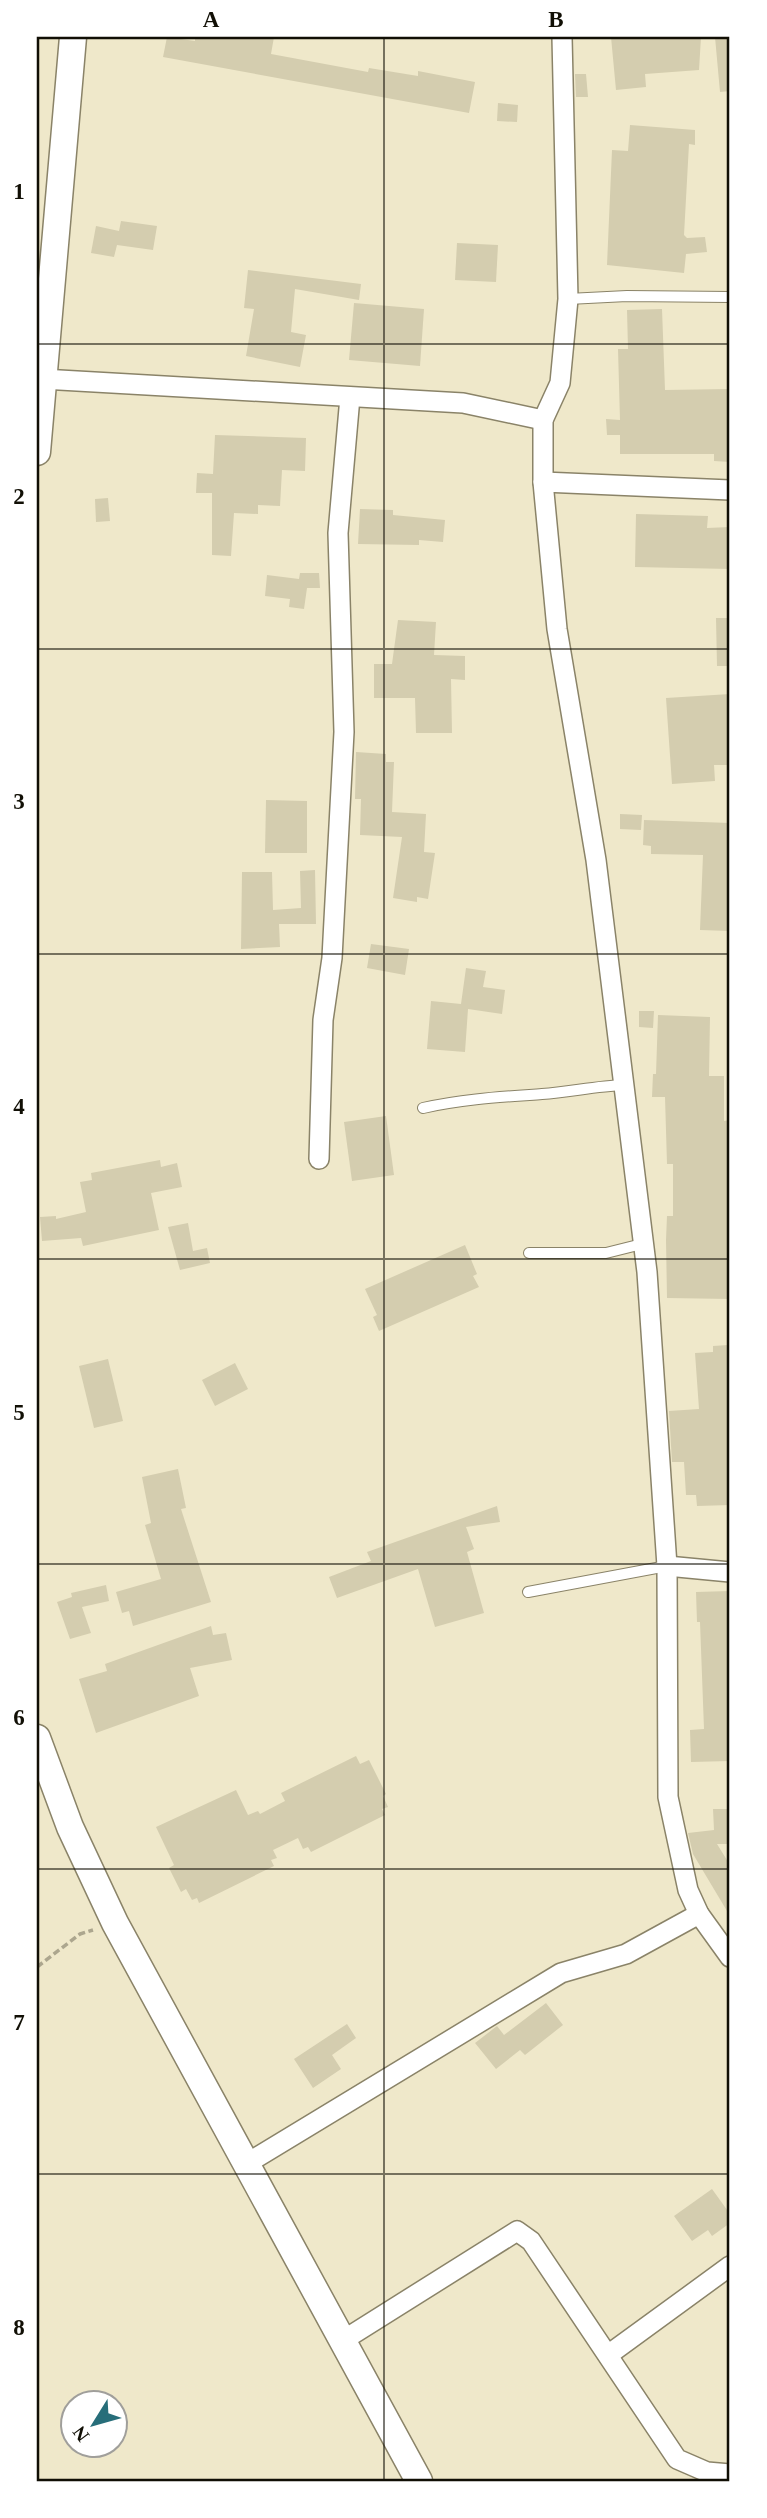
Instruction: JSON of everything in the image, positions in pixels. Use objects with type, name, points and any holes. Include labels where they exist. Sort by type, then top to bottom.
[{"type":"main road","points":[[37,452],[73,37]]},
{"type":"main road","points":[[37,1738],[70,1827],[115,1923],[419,2481]]},
{"type":"street","points":[[562,37],[568,299],[560,383],[543,421],[543,482],[557,629],[596,860],[642,1244],[667,1566],[668,1797],[688,1890],[699,1914],[730,1957]]},
{"type":"street","points":[[42,379],[463,403],[543,421]]},
{"type":"street","points":[[319,1158],[323,1020],[332,958],[344,732],[338,533],[350,397]]},
{"type":"street","points":[[543,482],[730,490]]},
{"type":"street","points":[[667,1566],[730,1572]]},
{"type":"street","points":[[246,2164],[561,1973],[626,1954],[699,1914]]},
{"type":"street","points":[[342,2341],[517,2231],[531,2241],[677,2459],[706,2477],[730,2474]]},
{"type":"street","points":[[607,2355],[730,2266]]},
{"type":"lane","points":[[568,299],[627,296],[730,297]]},
{"type":"lane","points":[[423,1108],[499,1095],[624,1085]]},
{"type":"lane","points":[[529,1254],[606,1253],[642,1244]]},
{"type":"lane","points":[[528,1592],[667,1566]]},
{"type":"path","points":[[37,1966],[80,1934],[115,1923]]},
{"type":"building","points":[[167,37],[195,41],[195,37],[274,37],[271,54],[368,72],[369,68],[418,76],[418,71],[475,82],[469,113],[163,57]]},
{"type":"building","points":[[611,37],[701,37],[699,70],[645,74],[646,87],[616,90]]},
{"type":"building","points":[[715,37],[730,37],[730,91],[720,92]]},
{"type":"building","points":[[575,74],[586,74],[588,97],[576,97]]},
{"type":"building","points":[[498,103],[518,105],[517,122],[497,121]]},
{"type":"building","points":[[630,125],[695,130],[695,145],[689,144],[684,235],[687,238],[705,237],[707,252],[686,254],[684,273],[607,265],[612,150],[628,151]]},
{"type":"building","points":[[121,221],[157,226],[153,250],[117,245],[114,257],[91,253],[96,226],[119,231]]},
{"type":"building","points":[[457,243],[498,245],[496,282],[455,280]]},
{"type":"building","points":[[248,270],[361,284],[359,300],[295,289],[291,332],[306,335],[300,367],[246,356],[254,309],[244,308]]},
{"type":"building","points":[[354,303],[424,309],[420,366],[349,360]]},
{"type":"building","points":[[662,309],[665,390],[730,389],[730,462],[714,461],[714,454],[620,454],[620,435],[607,435],[606,419],[620,420],[618,349],[628,349],[627,310]]},
{"type":"building","points":[[215,435],[306,438],[305,471],[282,470],[280,506],[258,505],[258,514],[234,513],[231,556],[212,555],[212,493],[196,493],[197,473],[213,474]]},
{"type":"building","points":[[108,498],[110,521],[96,522],[95,499]]},
{"type":"building","points":[[360,509],[393,510],[393,515],[445,520],[443,542],[419,540],[419,545],[358,544]]},
{"type":"building","points":[[636,514],[708,516],[707,528],[730,527],[730,569],[635,567]]},
{"type":"building","points":[[300,573],[319,573],[320,588],[307,588],[304,609],[289,607],[290,599],[265,596],[267,575],[299,579]]},
{"type":"building","points":[[716,618],[730,618],[730,666],[717,666]]},
{"type":"building","points":[[398,620],[436,622],[434,655],[465,656],[465,680],[451,679],[452,733],[416,733],[415,698],[374,698],[374,664],[392,664]]},
{"type":"building","points":[[730,694],[730,765],[714,765],[715,781],[672,784],[666,698]]},
{"type":"building","points":[[356,752],[386,754],[386,762],[394,762],[392,812],[426,814],[424,852],[435,853],[428,899],[417,897],[417,902],[393,898],[402,837],[360,835],[361,799],[355,799]]},
{"type":"building","points":[[266,800],[307,801],[307,853],[265,853]]},
{"type":"building","points":[[620,814],[642,815],[641,830],[620,829]]},
{"type":"building","points":[[644,820],[730,823],[730,931],[700,930],[703,855],[651,854],[651,846],[643,845]]},
{"type":"building","points":[[315,870],[316,924],[279,924],[280,947],[241,949],[242,872],[272,872],[273,910],[301,908],[300,871]]},
{"type":"building","points":[[371,944],[409,949],[405,975],[367,968]]},
{"type":"building","points":[[466,968],[486,971],[483,987],[505,990],[502,1014],[468,1009],[465,1052],[427,1049],[431,1001],[461,1004]]},
{"type":"building","points":[[639,1011],[654,1011],[653,1028],[639,1027]]},
{"type":"building","points":[[658,1015],[710,1017],[709,1076],[724,1076],[724,1121],[730,1120],[730,1299],[667,1298],[667,1216],[673,1216],[673,1164],[667,1164],[665,1097],[652,1097],[653,1074],[656,1074]]},
{"type":"building","points":[[386,1116],[394,1175],[352,1181],[344,1122]]},
{"type":"building","points":[[160,1160],[161,1167],[177,1163],[182,1187],[151,1193],[159,1230],[83,1246],[81,1238],[42,1241],[40,1217],[56,1216],[56,1219],[86,1212],[80,1182],[92,1180],[91,1173]]},
{"type":"building","points":[[188,1223],[193,1251],[207,1248],[210,1263],[180,1270],[168,1227]]},
{"type":"building","points":[[465,1245],[477,1274],[473,1276],[479,1287],[379,1331],[373,1317],[377,1315],[365,1289]]},
{"type":"building","points":[[728,1345],[730,1505],[697,1506],[696,1495],[686,1495],[684,1462],[672,1462],[669,1411],[699,1409],[695,1353],[713,1352],[713,1346]]},
{"type":"building","points":[[108,1359],[123,1421],[94,1428],[79,1366]]},
{"type":"building","points":[[235,1363],[248,1389],[215,1406],[202,1380]]},
{"type":"building","points":[[178,1469],[186,1508],[181,1509],[211,1602],[133,1626],[129,1611],[122,1613],[116,1592],[161,1579],[145,1525],[151,1523],[142,1477]]},
{"type":"building","points":[[497,1506],[500,1522],[466,1527],[474,1549],[467,1552],[484,1613],[435,1627],[418,1569],[337,1598],[329,1577],[371,1561],[367,1552]]},
{"type":"building","points":[[106,1585],[109,1601],[82,1607],[91,1633],[70,1639],[57,1602],[72,1597],[71,1593]]},
{"type":"building","points":[[730,1591],[730,1761],[691,1762],[690,1730],[704,1729],[700,1622],[697,1622],[696,1592]]},
{"type":"building","points":[[211,1626],[213,1635],[226,1633],[232,1660],[190,1668],[199,1696],[96,1733],[79,1679],[107,1671],[105,1664]]},
{"type":"building","points":[[356,1756],[360,1764],[369,1760],[386,1794],[383,1796],[388,1807],[382,1809],[385,1815],[311,1852],[308,1847],[303,1849],[298,1838],[273,1850],[277,1858],[271,1860],[274,1866],[199,1903],[197,1898],[192,1900],[186,1889],[181,1892],[169,1868],[174,1865],[156,1827],[236,1790],[248,1815],[258,1811],[260,1814],[285,1801],[281,1793]]},
{"type":"building","points":[[713,1809],[730,1809],[730,1844],[717,1844],[730,1865],[730,1916],[693,1854],[688,1833],[714,1830]]},
{"type":"building","points":[[546,2003],[563,2025],[525,2055],[520,2050],[496,2069],[475,2043],[497,2026],[504,2035]]},
{"type":"building","points":[[347,2024],[356,2038],[332,2055],[341,2069],[313,2088],[294,2059]]},
{"type":"building","points":[[712,2189],[730,2214],[730,2223],[712,2236],[708,2230],[692,2241],[674,2216]]}]
